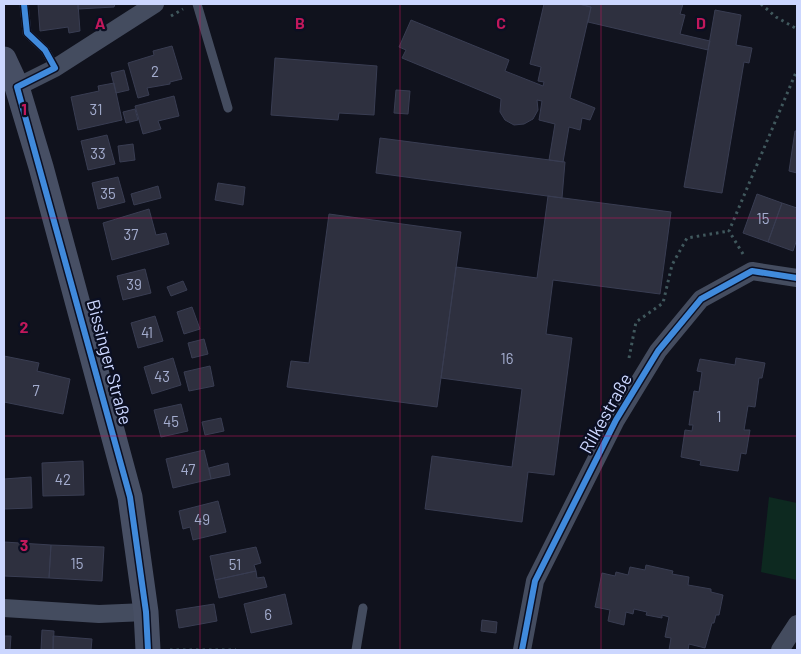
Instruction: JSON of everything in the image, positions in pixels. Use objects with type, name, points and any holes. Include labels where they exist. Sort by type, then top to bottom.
[{"type":"main road","name":"Bissinger Straße","points":[[4,59],[17,87],[130,497],[146,612],[148,650]]},
{"type":"street","points":[[17,87],[55,68],[139,10],[155,4]]},
{"type":"street","points":[[752,271],[797,278]]},
{"type":"street","name":"Rilkestraße","points":[[522,650],[535,581],[616,420],[658,351],[701,299],[752,271]]},
{"type":"street","points":[[4,608],[99,614],[146,612]]},
{"type":"street","points":[[780,650],[797,624]]},
{"type":"lane","points":[[24,4],[27,33],[44,50],[55,68]]},
{"type":"lane","points":[[198,4],[228,108]]},
{"type":"lane","points":[[356,650],[363,608]]},
{"type":"path","points":[[761,4],[776,17],[797,30]]},
{"type":"path","points":[[729,231],[797,70]]},
{"type":"path","points":[[729,231],[752,271]]},
{"type":"path","points":[[628,361],[636,322],[663,303],[672,265],[687,238],[729,231]]},
{"type":"path","points":[[160,650],[236,650]]},
{"type":"green space","points":[[769,497],[797,503],[797,580],[761,572]]},
{"type":"building","points":[[38,4],[78,4],[80,31],[69,33],[68,27],[40,31]]},
{"type":"building","points":[[78,4],[115,4],[114,7],[78,9]]},
{"type":"building","points":[[544,4],[579,4],[591,7],[570,98],[595,108],[590,120],[582,118],[580,130],[569,127],[563,162],[549,160],[555,124],[539,120],[542,101],[537,100],[538,110],[533,119],[524,124],[514,125],[505,120],[500,112],[501,99],[402,58],[406,50],[399,47],[411,20],[509,60],[505,71],[543,86],[544,82],[538,81],[541,67],[530,64]]},
{"type":"building","points":[[579,4],[683,4],[680,14],[685,15],[680,34],[710,41],[708,50],[588,22],[591,7]]},
{"type":"building","points":[[715,10],[741,15],[736,45],[752,48],[749,63],[744,62],[722,193],[684,187]]},
{"type":"building","points":[[172,46],[182,79],[170,82],[170,84],[147,88],[149,95],[138,98],[128,63],[154,55],[153,51]]},
{"type":"building","points":[[275,58],[377,66],[374,115],[339,113],[338,120],[271,115]]},
{"type":"building","points":[[124,70],[129,90],[116,93],[111,73]]},
{"type":"building","points":[[114,83],[122,120],[78,130],[71,97],[99,91],[98,86]]},
{"type":"building","points":[[396,90],[410,91],[408,114],[394,113]]},
{"type":"building","points":[[174,96],[179,116],[158,121],[161,129],[143,134],[135,106]]},
{"type":"building","points":[[135,109],[138,120],[126,123],[123,112]]},
{"type":"building","points":[[795,131],[797,131],[797,173],[789,171]]},
{"type":"building","points":[[107,135],[115,164],[88,170],[81,141]]},
{"type":"building","points":[[380,138],[565,162],[562,198],[376,173]]},
{"type":"building","points":[[133,144],[135,160],[120,162],[118,146]]},
{"type":"building","points":[[118,177],[125,202],[98,209],[92,183]]},
{"type":"building","points":[[218,183],[245,187],[243,205],[215,200]]},
{"type":"building","points":[[158,186],[161,198],[134,205],[131,194]]},
{"type":"building","points":[[757,194],[782,203],[768,242],[743,233]]},
{"type":"building","points":[[548,196],[671,212],[660,294],[553,280],[546,334],[572,338],[554,475],[528,472],[522,522],[425,509],[432,456],[512,467],[522,389],[441,378],[456,267],[537,278]]},
{"type":"building","points":[[782,203],[797,208],[797,239],[793,251],[768,242]]},
{"type":"building","points":[[149,209],[156,235],[166,233],[169,244],[112,260],[103,223]]},
{"type":"building","points":[[329,214],[461,232],[437,407],[287,387],[291,361],[309,363]]},
{"type":"building","points":[[145,269],[151,293],[123,300],[117,276]]},
{"type":"building","points":[[183,281],[187,290],[171,296],[167,287]]},
{"type":"building","points":[[192,307],[200,329],[184,334],[177,312]]},
{"type":"building","points":[[155,316],[163,341],[138,348],[131,323]]},
{"type":"building","points":[[204,339],[208,354],[192,358],[188,343]]},
{"type":"building","points":[[4,356],[39,363],[37,371],[70,379],[63,414],[4,402]]},
{"type":"building","points":[[173,358],[181,385],[152,394],[144,367]]},
{"type":"building","points":[[736,358],[765,363],[762,378],[759,378],[755,407],[748,406],[744,430],[750,430],[746,454],[741,453],[738,471],[700,465],[701,461],[681,457],[685,430],[692,431],[693,425],[689,425],[694,391],[699,392],[702,372],[697,371],[700,359],[735,365]]},
{"type":"building","points":[[210,366],[214,386],[189,391],[184,372]]},
{"type":"building","points":[[181,404],[188,431],[161,437],[154,410]]},
{"type":"building","points":[[221,418],[224,431],[205,435],[202,422]]},
{"type":"building","points":[[204,450],[211,479],[173,488],[166,459]]},
{"type":"building","points":[[83,461],[84,495],[43,496],[42,463]]},
{"type":"building","points":[[228,463],[230,475],[211,479],[209,468]]},
{"type":"building","points":[[31,477],[32,508],[4,509],[4,479]]},
{"type":"building","points":[[218,501],[226,532],[193,540],[190,527],[183,529],[179,511]]},
{"type":"building","points":[[4,542],[51,545],[49,578],[4,576]]},
{"type":"building","points":[[51,545],[104,547],[102,581],[49,578]]},
{"type":"building","points":[[256,547],[261,563],[254,565],[256,571],[215,580],[210,556]]},
{"type":"building","points":[[646,565],[673,571],[672,574],[689,577],[688,585],[711,589],[711,592],[723,595],[719,615],[716,615],[714,623],[712,623],[705,648],[689,644],[688,650],[669,650],[671,638],[665,637],[669,617],[662,615],[662,618],[646,615],[647,612],[634,609],[633,614],[626,612],[624,625],[608,621],[610,610],[595,607],[602,573],[615,576],[616,572],[628,575],[630,567],[645,570]]},
{"type":"building","points":[[256,571],[257,578],[264,577],[267,587],[219,598],[215,580]]},
{"type":"building","points":[[285,594],[292,624],[251,633],[244,604]]},
{"type":"building","points":[[214,604],[217,621],[179,628],[176,610]]},
{"type":"building","points":[[482,620],[497,622],[496,633],[481,631]]},
{"type":"building","points":[[42,630],[54,631],[53,650],[41,650]]},
{"type":"building","points":[[4,636],[11,636],[10,650],[4,650]]},
{"type":"building","points":[[53,636],[92,639],[91,650],[53,650]]},
{"type":"cycle path","points":[[24,4],[27,33],[45,50],[55,68],[17,87],[130,497],[146,612],[148,650]]},
{"type":"cycle path","points":[[522,650],[535,581],[616,420],[658,351],[701,299],[752,271],[797,278]]}]
